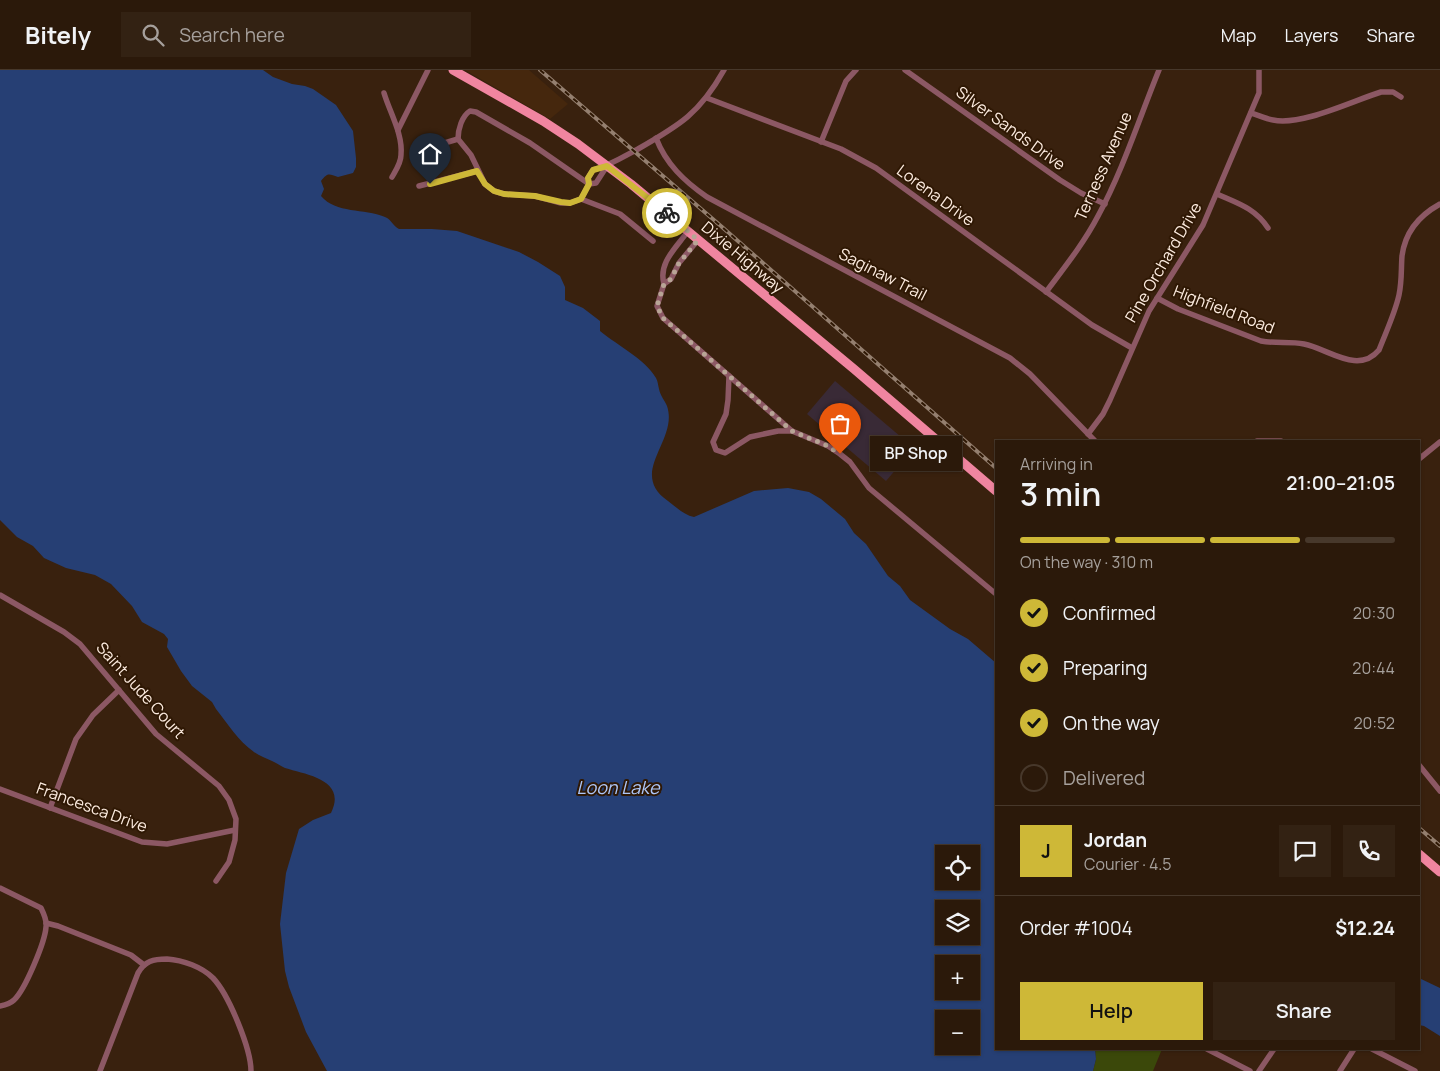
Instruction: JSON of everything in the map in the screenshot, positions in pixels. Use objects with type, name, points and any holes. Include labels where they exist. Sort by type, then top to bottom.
[{"type":"main road","name":"Dixie Highway","points":[[453,70],[543,121],[578,144],[631,184],[854,369],[995,490]]},
{"type":"main road","points":[[1420,855],[1440,872]]},
{"type":"street","points":[[398,130],[428,70]]},
{"type":"street","points":[[581,199],[589,184],[588,178],[593,170],[607,166],[681,123],[707,98],[724,70]]},
{"type":"street","points":[[821,142],[846,81],[856,70]]},
{"type":"street","name":"Silver Sands Drive","points":[[905,70],[1060,180],[1104,204]]},
{"type":"street","name":"Terness Avenue","points":[[1046,292],[1086,237],[1104,204],[1159,70]]},
{"type":"street","name":"Pine Orchard Drive","points":[[1088,434],[1103,414],[1132,348],[1157,298],[1203,225],[1259,93],[1259,70]]},
{"type":"street","points":[[1251,113],[1273,120],[1301,119],[1381,92],[1393,92],[1401,97]]},
{"type":"street","points":[[384,93],[398,130],[402,154],[400,163],[392,177]]},
{"type":"street","name":"Lorena Drive","points":[[707,98],[841,149],[876,168],[1092,325],[1132,348]]},
{"type":"street","points":[[607,166],[596,183],[589,184],[530,143],[473,110],[467,112],[459,129],[458,139],[471,155],[477,171],[485,184],[494,191],[570,203],[581,199],[620,214],[653,241]]},
{"type":"street","name":"Saginaw Trail","points":[[656,138],[673,169],[695,189],[753,222],[1010,358],[1030,374],[1094,440]]},
{"type":"street","points":[[431,147],[458,139]]},
{"type":"street","points":[[419,186],[477,171]]},
{"type":"street","points":[[1216,194],[1251,210],[1258,215],[1268,228]]},
{"type":"street","name":"Highfield Road","points":[[1157,298],[1178,309],[1261,341],[1306,344],[1348,360],[1364,361],[1374,356],[1379,350],[1399,296],[1402,281],[1402,256],[1408,234],[1417,221],[1440,204]]},
{"type":"street","points":[[688,231],[664,264],[661,275],[664,284],[657,306],[663,318],[792,431],[828,446],[850,462],[873,492],[995,593]]},
{"type":"street","points":[[664,284],[671,279],[679,263],[698,240]]},
{"type":"street","points":[[728,376],[726,414],[713,442],[716,450],[725,453],[750,437],[778,431],[792,431]]},
{"type":"street","points":[[1420,458],[1437,448],[1440,442]]},
{"type":"street","name":"Saint Jude Court","points":[[1,598],[64,632],[80,644],[164,741],[219,786],[229,800],[236,819],[235,840],[229,862],[216,881]]},
{"type":"street","points":[[50,808],[76,739],[93,715],[119,690]]},
{"type":"street","points":[[1420,766],[1440,790]]},
{"type":"street","name":"Francesca Drive","points":[[0,788],[142,842],[167,844],[235,830]]},
{"type":"street","points":[[0,888],[41,908],[46,923],[37,957],[25,984],[13,1002],[0,1006]]},
{"type":"street","points":[[46,923],[131,955],[144,964]]},
{"type":"street","points":[[100,1071],[138,974],[144,964],[153,959],[171,959],[198,967],[213,978],[231,1008],[243,1035],[251,1061],[251,1071]]},
{"type":"street","points":[[1209,1050],[1250,1071]]},
{"type":"street","points":[[1259,1071],[1273,1050]]},
{"type":"street","points":[[1340,1071],[1353,1050]]},
{"type":"street","points":[[1374,1050],[1415,1071]]},
{"type":"shaded area","points":[[465,70],[529,70],[568,104],[550,119]]},
{"type":"shaded area","points":[[835,381],[914,448],[886,481],[807,414]]},
{"type":"green space","points":[[1095,1050],[1162,1050],[1153,1071],[1093,1071],[1096,1059]]},
{"type":"water","name":"Loon Lake","points":[[0,70],[263,70],[273,77],[313,89],[336,105],[353,131],[356,167],[353,173],[338,177],[329,174],[323,178],[321,181],[324,189],[321,196],[327,202],[334,206],[385,217],[399,229],[457,231],[519,252],[560,276],[565,287],[565,300],[583,308],[600,321],[600,331],[645,364],[656,378],[660,393],[667,406],[669,419],[653,467],[652,479],[657,490],[668,501],[683,513],[694,517],[754,491],[788,488],[809,492],[821,499],[845,519],[854,533],[866,544],[888,576],[900,586],[910,600],[950,629],[968,639],[995,662],[995,1050],[1095,1050],[1096,1059],[1093,1071],[327,1071],[306,1032],[289,987],[285,971],[280,924],[286,873],[299,829],[313,820],[331,813],[335,802],[334,793],[330,786],[323,781],[283,767],[248,748],[212,702],[192,686],[167,647],[168,639],[164,634],[142,622],[132,606],[111,584],[95,575],[66,568],[44,558],[33,546],[17,537],[0,520]]},
{"type":"water","points":[[1420,978],[1440,988],[1440,1036],[1420,1025]]},
{"type":"railway","points":[[540,70],[995,467]]},
{"type":"railway","points":[[1420,829],[1440,846]]},
{"type":"way so far","points":[[667,213],[698,240],[679,263],[671,279],[664,284],[660,292],[657,306],[663,318],[792,431],[828,446],[840,454]]},
{"type":"place","name":"BP Shop","points":[[840,454]]},
{"type":"route","points":[[430,184],[477,171],[485,184],[494,191],[513,196],[535,196],[570,203],[581,199],[589,184],[588,178],[593,170],[607,166],[667,213]]}]
